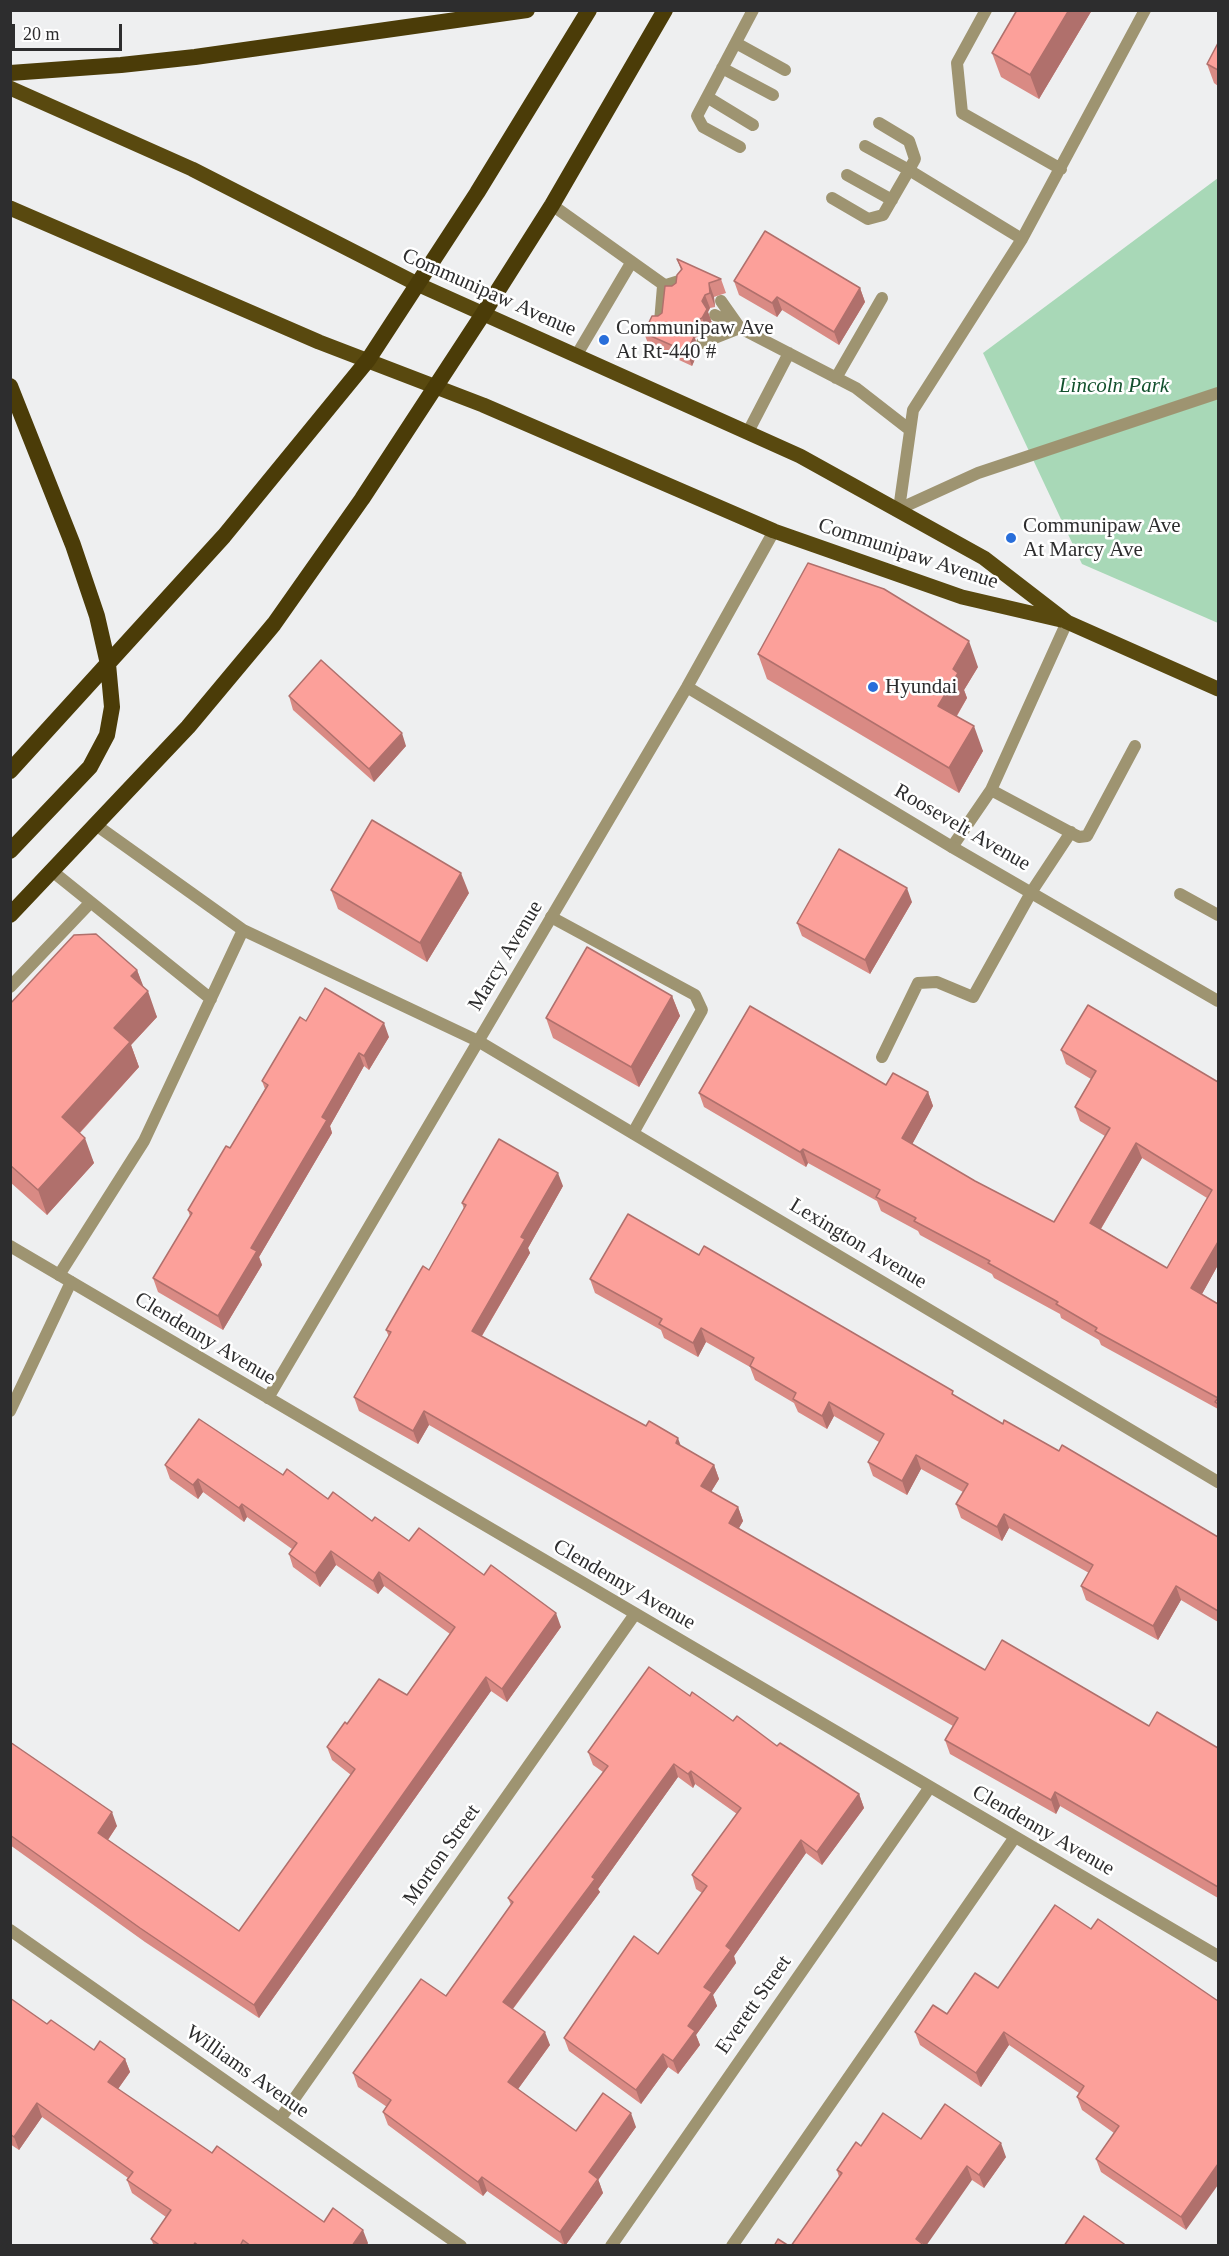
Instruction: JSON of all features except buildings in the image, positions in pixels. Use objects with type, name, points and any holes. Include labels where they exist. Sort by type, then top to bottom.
[{"type":"highway","points":[[10,73],[195,57],[526,10]]},
{"type":"highway","points":[[10,771],[224,536],[368,360],[477,193],[589,10]]},
{"type":"highway","points":[[10,915],[188,728],[255,649],[337,537],[437,387],[552,205],[665,10]]},
{"type":"highway","points":[[10,386],[76,553],[97,616],[108,663],[111,714],[107,735],[99,752],[79,782],[10,851]]},
{"type":"main road","name":"Communipaw Avenue","points":[[10,88],[192,169],[417,284],[800,456],[984,558],[1067,621]]},
{"type":"main road","name":"Communipaw Avenue","points":[[10,208],[320,342],[437,387],[774,531],[962,597],[1067,621],[1218,689]]},
{"type":"street","points":[[740,147],[703,127],[697,116],[753,10]]},
{"type":"street","points":[[986,10],[957,63],[962,113],[1061,169]]},
{"type":"street","points":[[899,509],[913,410],[1022,239],[1145,10]]},
{"type":"street","points":[[736,43],[785,70]]},
{"type":"street","points":[[722,68],[773,95]]},
{"type":"street","points":[[707,97],[753,125]]},
{"type":"street","points":[[832,198],[868,219],[884,215],[915,159],[909,141],[879,123]]},
{"type":"street","points":[[865,146],[1022,239]]},
{"type":"street","points":[[847,175],[892,200]]},
{"type":"street","points":[[552,205],[631,263],[672,286],[660,322]]},
{"type":"street","points":[[576,356],[631,263]]},
{"type":"street","points":[[836,378],[882,298]]},
{"type":"street","points":[[721,301],[740,327]]},
{"type":"street","points":[[715,315],[856,388],[910,430]]},
{"type":"street","points":[[702,343],[740,327]]},
{"type":"street","points":[[748,432],[789,353]]},
{"type":"street","points":[[899,509],[978,473],[1218,393]]},
{"type":"street","name":"Marcy Avenue","points":[[268,1398],[687,687],[774,531]]},
{"type":"street","points":[[952,847],[991,789],[1067,621]]},
{"type":"street","name":"Roosevelt Avenue","points":[[687,687],[952,847],[1032,891],[1218,1001]]},
{"type":"street","points":[[991,789],[1079,837],[1087,836],[1135,746]]},
{"type":"street","name":"Lexington Avenue","points":[[96,825],[243,930],[478,1041],[1218,1482]]},
{"type":"street","points":[[882,1057],[918,983],[937,982],[973,997],[1032,891],[1071,831]]},
{"type":"street","points":[[52,871],[211,999]]},
{"type":"street","points":[[1180,894],[1218,915]]},
{"type":"street","points":[[10,987],[90,903]]},
{"type":"street","points":[[551,917],[695,995],[702,1010],[633,1133]]},
{"type":"street","points":[[59,1275],[144,1141],[243,930]]},
{"type":"street","name":"Clendenny Avenue","points":[[10,1246],[1218,1956]]},
{"type":"street","points":[[10,1411],[71,1282]]},
{"type":"street","name":"Morton Street","points":[[280,2119],[635,1614]]},
{"type":"street","name":"Everett Street","points":[[611,2246],[930,1787]]},
{"type":"street","points":[[732,2246],[1016,1837]]},
{"type":"street","name":"Williams Avenue","points":[[10,1930],[461,2246]]},
{"type":"green space","name":"Lincoln Park","points":[[1218,178],[1218,623],[1082,564],[983,353]]},
{"type":"place","name":"Communipaw Ave At Rt-440 #","points":[[604,340]]},
{"type":"place","name":"Communipaw Ave At Marcy Ave","points":[[1011,538]]},
{"type":"place","name":"Hyundai","points":[[873,687]]}]
